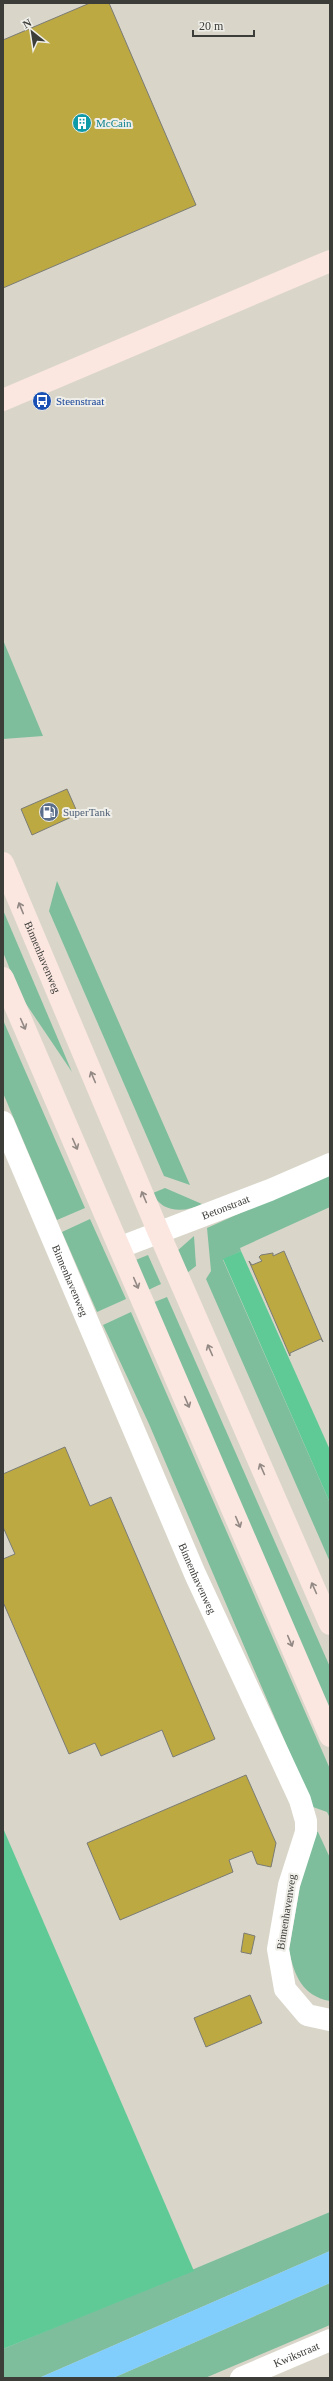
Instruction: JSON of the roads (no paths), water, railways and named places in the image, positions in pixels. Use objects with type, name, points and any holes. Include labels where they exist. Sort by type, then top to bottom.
[{"type":"main road","points":[[3,400],[330,261]]},
{"type":"main road","name":"Binnenhavenweg","points":[[3,863],[159,1233],[330,1624]]},
{"type":"main road","points":[[3,978],[121,1247],[330,1736]]},
{"type":"street","name":"Binnenhavenweg","points":[[3,1122],[196,1574],[300,1800],[306,1821],[306,1832],[289,1885],[278,1949],[284,1989],[307,2015],[330,2020]]},
{"type":"street","name":"Betonstraat","points":[[121,1247],[270,1190],[330,1164]]},
{"type":"street","name":"Kwikstraat","points":[[241,2378],[330,2340]]},
{"type":"water","points":[[330,2251],[330,2283],[113,2378],[39,2378]]},
{"type":"place","name":"McCain","points":[[82,123]]},
{"type":"place","name":"Steenstraat","points":[[42,401]]},
{"type":"place","name":"SuperTank","points":[[49,812]]}]
